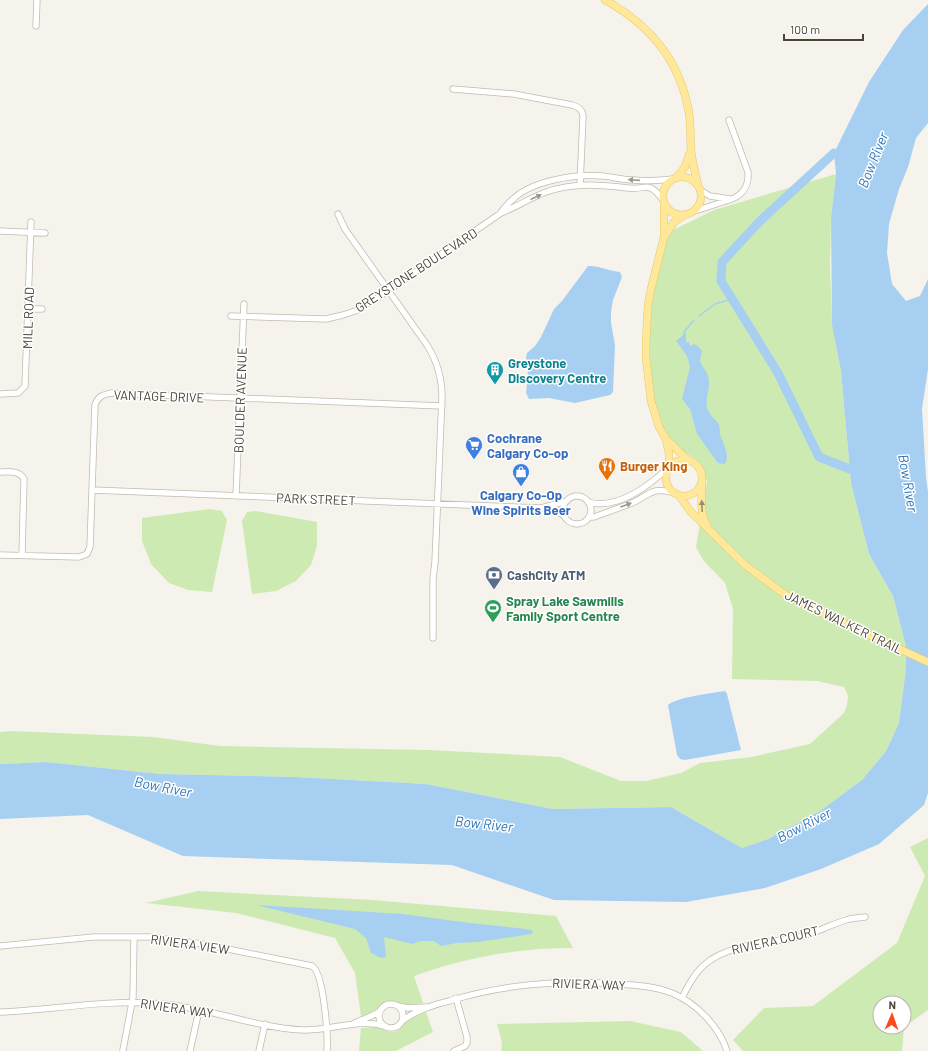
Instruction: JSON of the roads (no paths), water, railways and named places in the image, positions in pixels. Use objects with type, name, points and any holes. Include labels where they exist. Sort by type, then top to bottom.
[{"type":"main road","points":[[604,0],[633,18],[648,30],[669,58],[680,82],[687,103],[690,121],[691,150],[699,188],[700,202],[692,212],[674,222],[664,237]]},
{"type":"main road","points":[[666,439],[669,454],[665,478],[666,484],[676,494],[685,496],[691,494],[700,487],[702,475],[698,466],[689,460],[666,439],[659,427],[651,401],[646,342],[647,317],[651,289],[664,237],[664,188],[668,182],[675,178],[685,167],[691,150]]},
{"type":"main road","points":[[675,178],[688,178],[699,188]]},
{"type":"main road","points":[[663,201],[667,208],[672,212],[685,215]]},
{"type":"main road","points":[[668,467],[677,460],[689,460]]},
{"type":"main road","name":"JAMES WALKER TRAIL","points":[[702,480],[702,513],[710,530]]},
{"type":"main road","name":"JAMES WALKER TRAIL","points":[[676,494],[690,511],[745,565],[780,591],[798,602],[928,662]]},
{"type":"street","points":[[36,26],[37,0]]},
{"type":"street","points":[[453,89],[514,94],[572,105],[582,110],[584,117],[580,185]]},
{"type":"street","points":[[692,212],[738,197],[745,189],[748,175],[747,168],[729,120]]},
{"type":"street","name":"GREYSTONE BOULEVARD","points":[[231,316],[316,319],[333,318],[359,309],[501,213],[512,200],[530,189],[556,179],[581,176],[603,176],[641,181],[675,178]]},
{"type":"street","name":"GREYSTONE BOULEVARD","points":[[501,213],[516,208],[528,200],[545,193],[580,185],[632,188],[647,187],[656,192],[663,201]]},
{"type":"street","points":[[699,188],[710,196],[732,199]]},
{"type":"street","points":[[338,214],[342,224],[427,345],[433,356],[440,379],[442,406],[433,579],[433,638]]},
{"type":"street","name":"MILL ROAD","points":[[0,394],[14,394],[22,391],[24,387],[31,222]]},
{"type":"street","points":[[0,232],[45,233]]},
{"type":"street","name":"BOULDER AVENUE","points":[[236,496],[244,304]]},
{"type":"street","points":[[28,309],[42,309]]},
{"type":"street","name":"VANTAGE DRIVE","points":[[0,555],[79,557],[87,554],[90,547],[95,405],[101,396],[111,393],[442,406]]},
{"type":"street","points":[[588,502],[600,505],[624,498],[640,490],[668,467]]},
{"type":"street","points":[[0,472],[16,472],[24,479],[22,556]]},
{"type":"street","name":"PARK STREET","points":[[92,490],[541,508],[558,511],[565,517]]},
{"type":"street","points":[[589,517],[594,517],[628,505],[654,491],[662,490],[676,494]]},
{"type":"street","points":[[574,497],[579,497],[584,498],[588,502],[591,510],[589,517],[584,522],[576,524],[572,523],[565,517],[564,508],[567,501],[574,497]]},
{"type":"street","name":"PARK STREET","points":[[541,508],[567,501]]},
{"type":"street","name":"RIVIERA COURT","points":[[682,998],[694,977],[701,969],[713,958],[725,952],[796,937],[821,930],[846,920],[865,917]]},
{"type":"street","points":[[123,1050],[132,1002],[134,937]]},
{"type":"street","name":"RIVIERA VIEW","points":[[0,946],[87,938],[163,938],[190,941],[312,966],[315,967],[318,974],[328,1028]]},
{"type":"street","name":"RIVIERA WAY","points":[[0,1012],[132,1002],[164,1004],[302,1030],[373,1023],[394,1028],[402,1021],[426,1007],[456,998],[500,988],[551,982],[591,982],[650,987],[672,993],[682,998],[695,1007],[708,1020],[723,1041],[727,1051]]},
{"type":"street","points":[[454,1051],[465,1046],[467,1039],[456,998]]},
{"type":"street","name":"RIVIERA WAY","points":[[352,1025],[360,1020],[373,1016],[385,1006],[392,1004],[407,1008],[426,1007]]},
{"type":"street","points":[[396,1005],[403,1014],[402,1021]]},
{"type":"street","points":[[190,1051],[199,1010]]},
{"type":"street","points":[[380,1011],[379,1019],[383,1025],[387,1027]]},
{"type":"street","points":[[259,1051],[265,1024]]},
{"type":"street","points":[[328,1028],[328,1051]]},
{"type":"water","name":"Bow River","points":[[928,4],[928,123],[916,138],[908,167],[899,189],[889,224],[887,253],[892,284],[906,301],[920,296],[928,279],[928,369],[922,409],[928,492],[928,793],[924,805],[879,844],[821,869],[765,888],[686,902],[554,900],[452,865],[183,856],[88,815],[0,819],[0,764],[46,762],[161,774],[296,777],[426,784],[553,809],[671,807],[742,848],[768,839],[820,811],[862,780],[886,751],[899,723],[906,668],[906,646],[893,596],[869,554],[851,483],[841,371],[832,325],[831,217],[836,174],[834,153],[869,82],[903,30]]},
{"type":"water","points":[[588,266],[595,266],[620,272],[622,277],[613,300],[611,312],[611,323],[615,345],[613,392],[610,395],[575,403],[549,398],[529,399],[526,393],[528,375],[526,358],[527,353],[535,346],[541,337],[554,309],[562,301]]},
{"type":"water","points":[[684,332],[686,333],[686,342],[689,342],[690,346],[694,344],[697,345],[702,351],[700,361],[708,375],[709,381],[707,408],[720,428],[720,435],[727,454],[725,464],[718,463],[697,434],[690,409],[682,399],[690,367],[687,356],[676,341]]},
{"type":"water","points":[[725,691],[741,750],[685,760],[680,759],[677,755],[668,705],[687,698]]},
{"type":"water","points":[[256,905],[403,914],[533,931],[532,934],[441,946],[434,941],[421,941],[412,944],[384,937],[386,957],[381,958],[371,953],[366,938],[355,929]]},
{"type":"waterway","points":[[834,153],[760,221],[722,262],[721,281],[778,373],[819,457],[850,469]]},
{"type":"waterway","points":[[699,316],[715,304],[732,299]]},
{"type":"waterway","points":[[684,332],[694,320]]},
{"type":"place","name":"Greystone Discovery Centre","points":[[495,385]]},
{"type":"place","name":"Cochrane Calgary Co-op","points":[[474,460]]},
{"type":"place","name":"Burger King","points":[[607,481]]},
{"type":"place","name":"Calgary Co-Op Wine Spirits Beer","points":[[521,487]]},
{"type":"place","name":"CashCity ATM","points":[[494,590]]},
{"type":"place","name":"Spray Lake Sawmills Family Sport Centre","points":[[493,623]]}]
